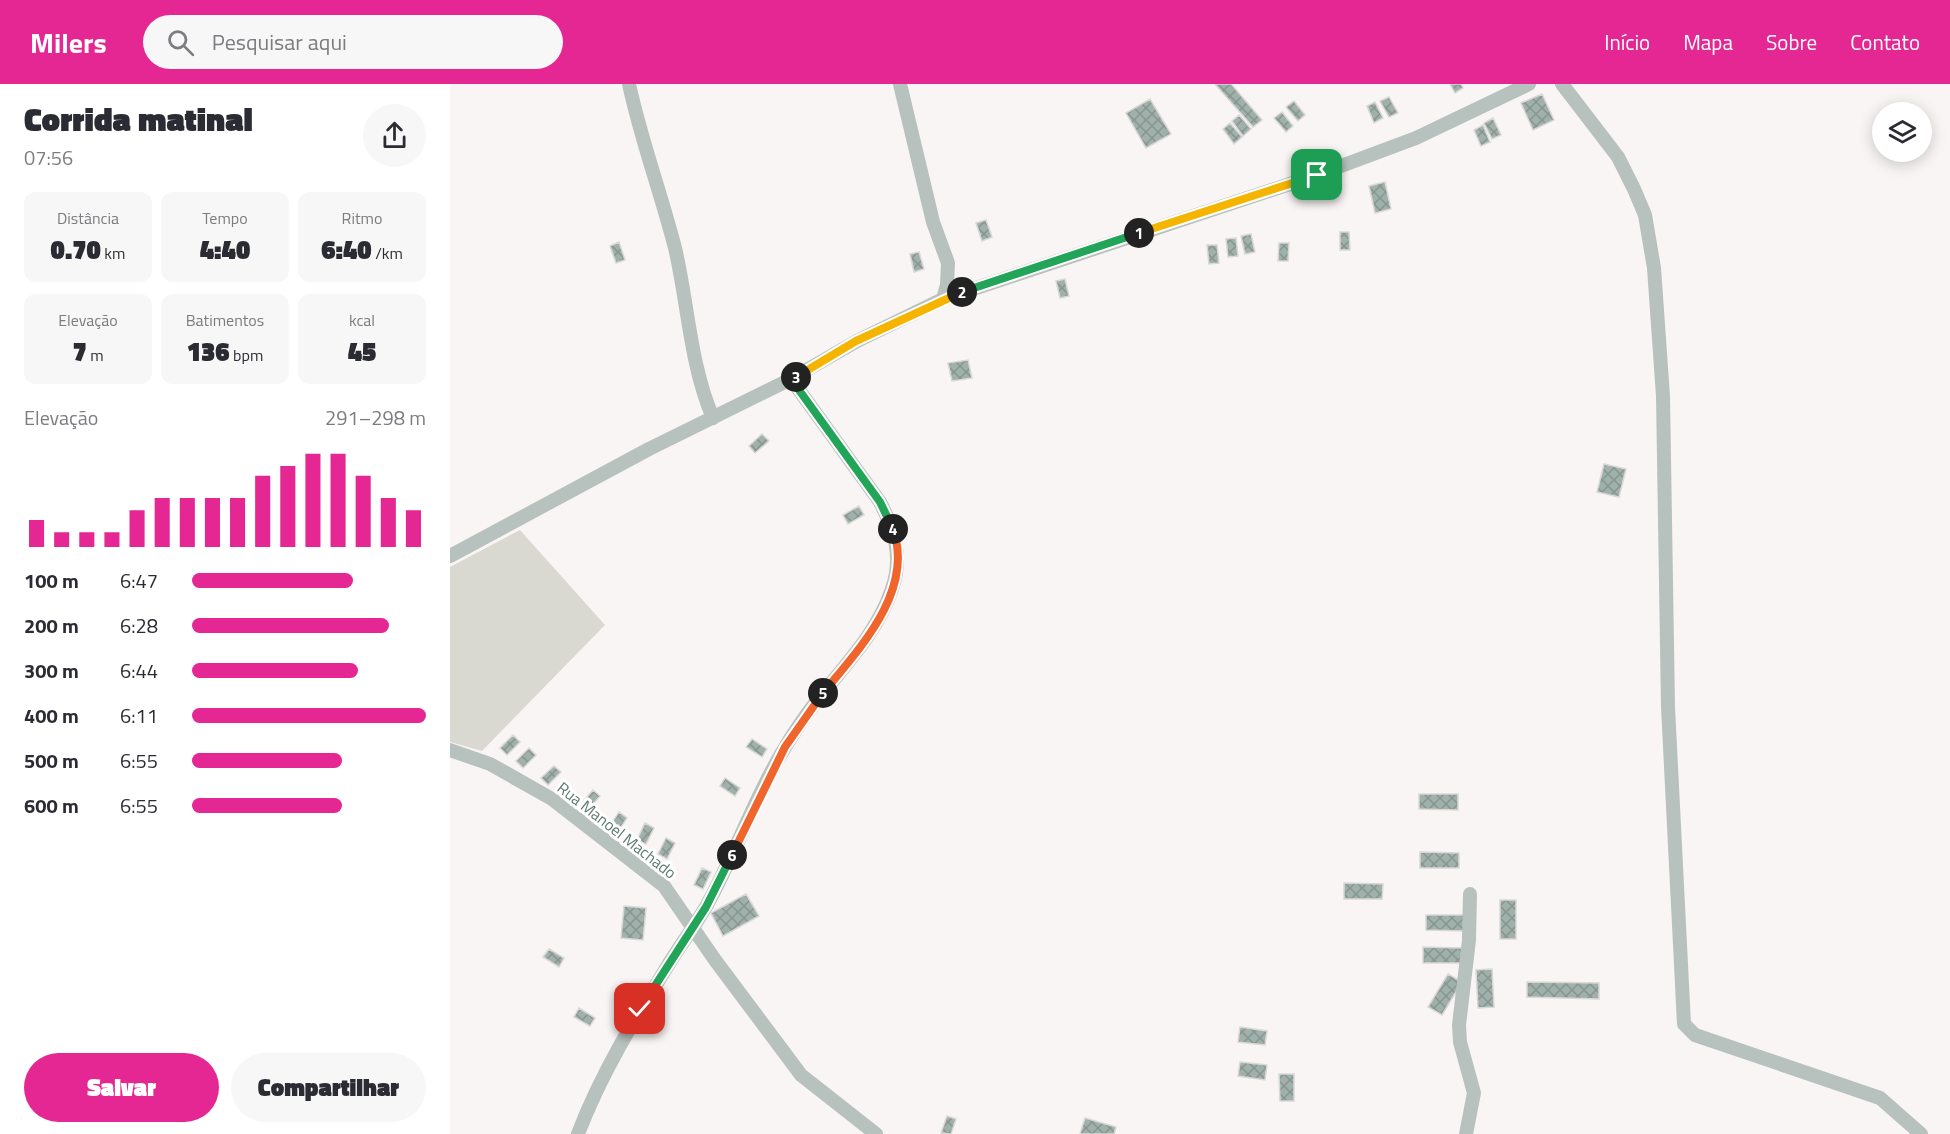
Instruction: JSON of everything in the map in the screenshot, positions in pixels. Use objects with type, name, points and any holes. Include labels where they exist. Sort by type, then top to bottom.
[{"type":"street","points":[[629,84],[638,125],[675,248],[700,381],[713,418]]},
{"type":"street","points":[[900,84],[933,222],[948,263],[947,285],[943,299]]},
{"type":"street","points":[[450,556],[649,449],[791,379],[856,341],[943,299],[1045,263],[1317,175],[1416,138],[1528,84]]},
{"type":"street","points":[[1562,84],[1618,158],[1634,189],[1645,215],[1654,268],[1663,396],[1668,707],[1684,1024],[1695,1035],[1880,1098],[1921,1134]]},
{"type":"street","points":[[578,1134],[596,1092],[640,1009],[722,877],[785,747],[820,697],[873,630],[887,602],[896,575],[898,555],[896,537],[880,502],[791,379]]},
{"type":"street","name":"Rua Manoel Machado","points":[[450,750],[490,764],[576,816],[664,886],[673,895],[692,928],[801,1075],[876,1134]]},
{"type":"street","points":[[1466,1134],[1474,1093],[1460,1042],[1459,1025],[1469,940],[1470,894]]},
{"type":"shaded area","points":[[520,530],[605,625],[482,751],[450,742],[450,567]]},
{"type":"building","points":[[1215,84],[1231,84],[1262,120],[1253,127]]},
{"type":"building","points":[[1450,84],[1461,84],[1463,88],[1455,93]]},
{"type":"building","points":[[1542,94],[1554,120],[1533,130],[1521,103]]},
{"type":"building","points":[[1389,97],[1398,113],[1389,117],[1380,101]]},
{"type":"building","points":[[1150,99],[1171,134],[1146,148],[1126,113]]},
{"type":"building","points":[[1294,101],[1305,115],[1298,121],[1286,107]]},
{"type":"building","points":[[1375,102],[1383,118],[1374,123],[1367,106]]},
{"type":"building","points":[[1282,112],[1293,126],[1286,132],[1274,118]]},
{"type":"building","points":[[1239,115],[1251,129],[1243,136],[1232,121]]},
{"type":"building","points":[[1493,118],[1501,135],[1492,139],[1484,123]]},
{"type":"building","points":[[1230,123],[1242,137],[1234,144],[1223,129]]},
{"type":"building","points":[[1483,125],[1490,142],[1481,146],[1474,130]]},
{"type":"building","points":[[1385,182],[1391,209],[1375,213],[1369,186]]},
{"type":"building","points":[[986,220],[992,237],[982,241],[976,223]]},
{"type":"building","points":[[1340,232],[1349,232],[1350,250],[1340,250]]},
{"type":"building","points":[[1251,234],[1255,252],[1245,254],[1241,236]]},
{"type":"building","points":[[1236,238],[1238,256],[1228,257],[1226,239]]},
{"type":"building","points":[[619,242],[625,260],[616,263],[610,246]]},
{"type":"building","points":[[1279,243],[1289,243],[1288,261],[1278,261]]},
{"type":"building","points":[[1207,245],[1217,245],[1219,263],[1209,264]]},
{"type":"building","points":[[919,252],[924,269],[914,272],[910,254]]},
{"type":"building","points":[[1065,279],[1069,296],[1060,298],[1056,281]]},
{"type":"building","points":[[968,360],[972,378],[952,381],[948,363]]},
{"type":"building","points":[[762,434],[769,441],[755,453],[749,446]]},
{"type":"building","points":[[1604,464],[1626,469],[1619,497],[1597,492]]},
{"type":"building","points":[[859,506],[864,515],[848,524],[843,515]]},
{"type":"building","points":[[513,735],[520,742],[507,755],[500,748]]},
{"type":"building","points":[[752,739],[767,749],[762,757],[746,747]]},
{"type":"building","points":[[529,748],[536,755],[523,768],[516,761]]},
{"type":"building","points":[[554,766],[561,772],[548,785],[541,778]]},
{"type":"building","points":[[725,778],[740,788],[735,796],[720,786]]},
{"type":"building","points":[[593,790],[600,796],[588,810],[581,804]]},
{"type":"building","points":[[1419,794],[1458,794],[1458,810],[1419,809]]},
{"type":"building","points":[[619,812],[627,818],[617,833],[609,827]]},
{"type":"building","points":[[645,823],[654,828],[646,844],[637,840]]},
{"type":"building","points":[[666,838],[675,843],[667,859],[658,854]]},
{"type":"building","points":[[1420,852],[1459,853],[1459,868],[1420,868]]},
{"type":"building","points":[[702,868],[711,872],[703,889],[694,885]]},
{"type":"building","points":[[1344,883],[1383,884],[1382,899],[1344,899]]},
{"type":"building","points":[[746,894],[759,916],[723,936],[711,913]]},
{"type":"building","points":[[1500,900],[1516,900],[1516,939],[1500,939]]},
{"type":"building","points":[[624,906],[646,908],[643,940],[621,938]]},
{"type":"building","points":[[1426,915],[1465,915],[1465,931],[1426,930]]},
{"type":"building","points":[[1423,947],[1462,948],[1462,963],[1423,963]]},
{"type":"building","points":[[549,949],[564,958],[559,967],[543,957]]},
{"type":"building","points":[[1492,969],[1494,1007],[1478,1008],[1476,970]]},
{"type":"building","points":[[1448,974],[1462,982],[1442,1015],[1428,1007]]},
{"type":"building","points":[[1527,982],[1599,983],[1599,999],[1527,997]]},
{"type":"building","points":[[579,1008],[595,1018],[590,1026],[574,1017]]},
{"type":"building","points":[[1240,1027],[1267,1031],[1265,1045],[1238,1042]]},
{"type":"building","points":[[1240,1062],[1267,1065],[1265,1080],[1238,1076]]},
{"type":"building","points":[[1279,1074],[1294,1074],[1294,1101],[1280,1101]]},
{"type":"building","points":[[947,1116],[956,1119],[951,1134],[941,1133]]},
{"type":"building","points":[[1085,1118],[1116,1127],[1114,1134],[1080,1134]]},
{"type":"route","points":[[640,1009],[706,907],[770,773],[785,747],[798,726],[873,630],[893,588],[898,555],[896,537],[891,524],[880,502],[808,406],[791,379],[856,341],[943,299],[998,278],[1212,211],[1317,175]]}]
